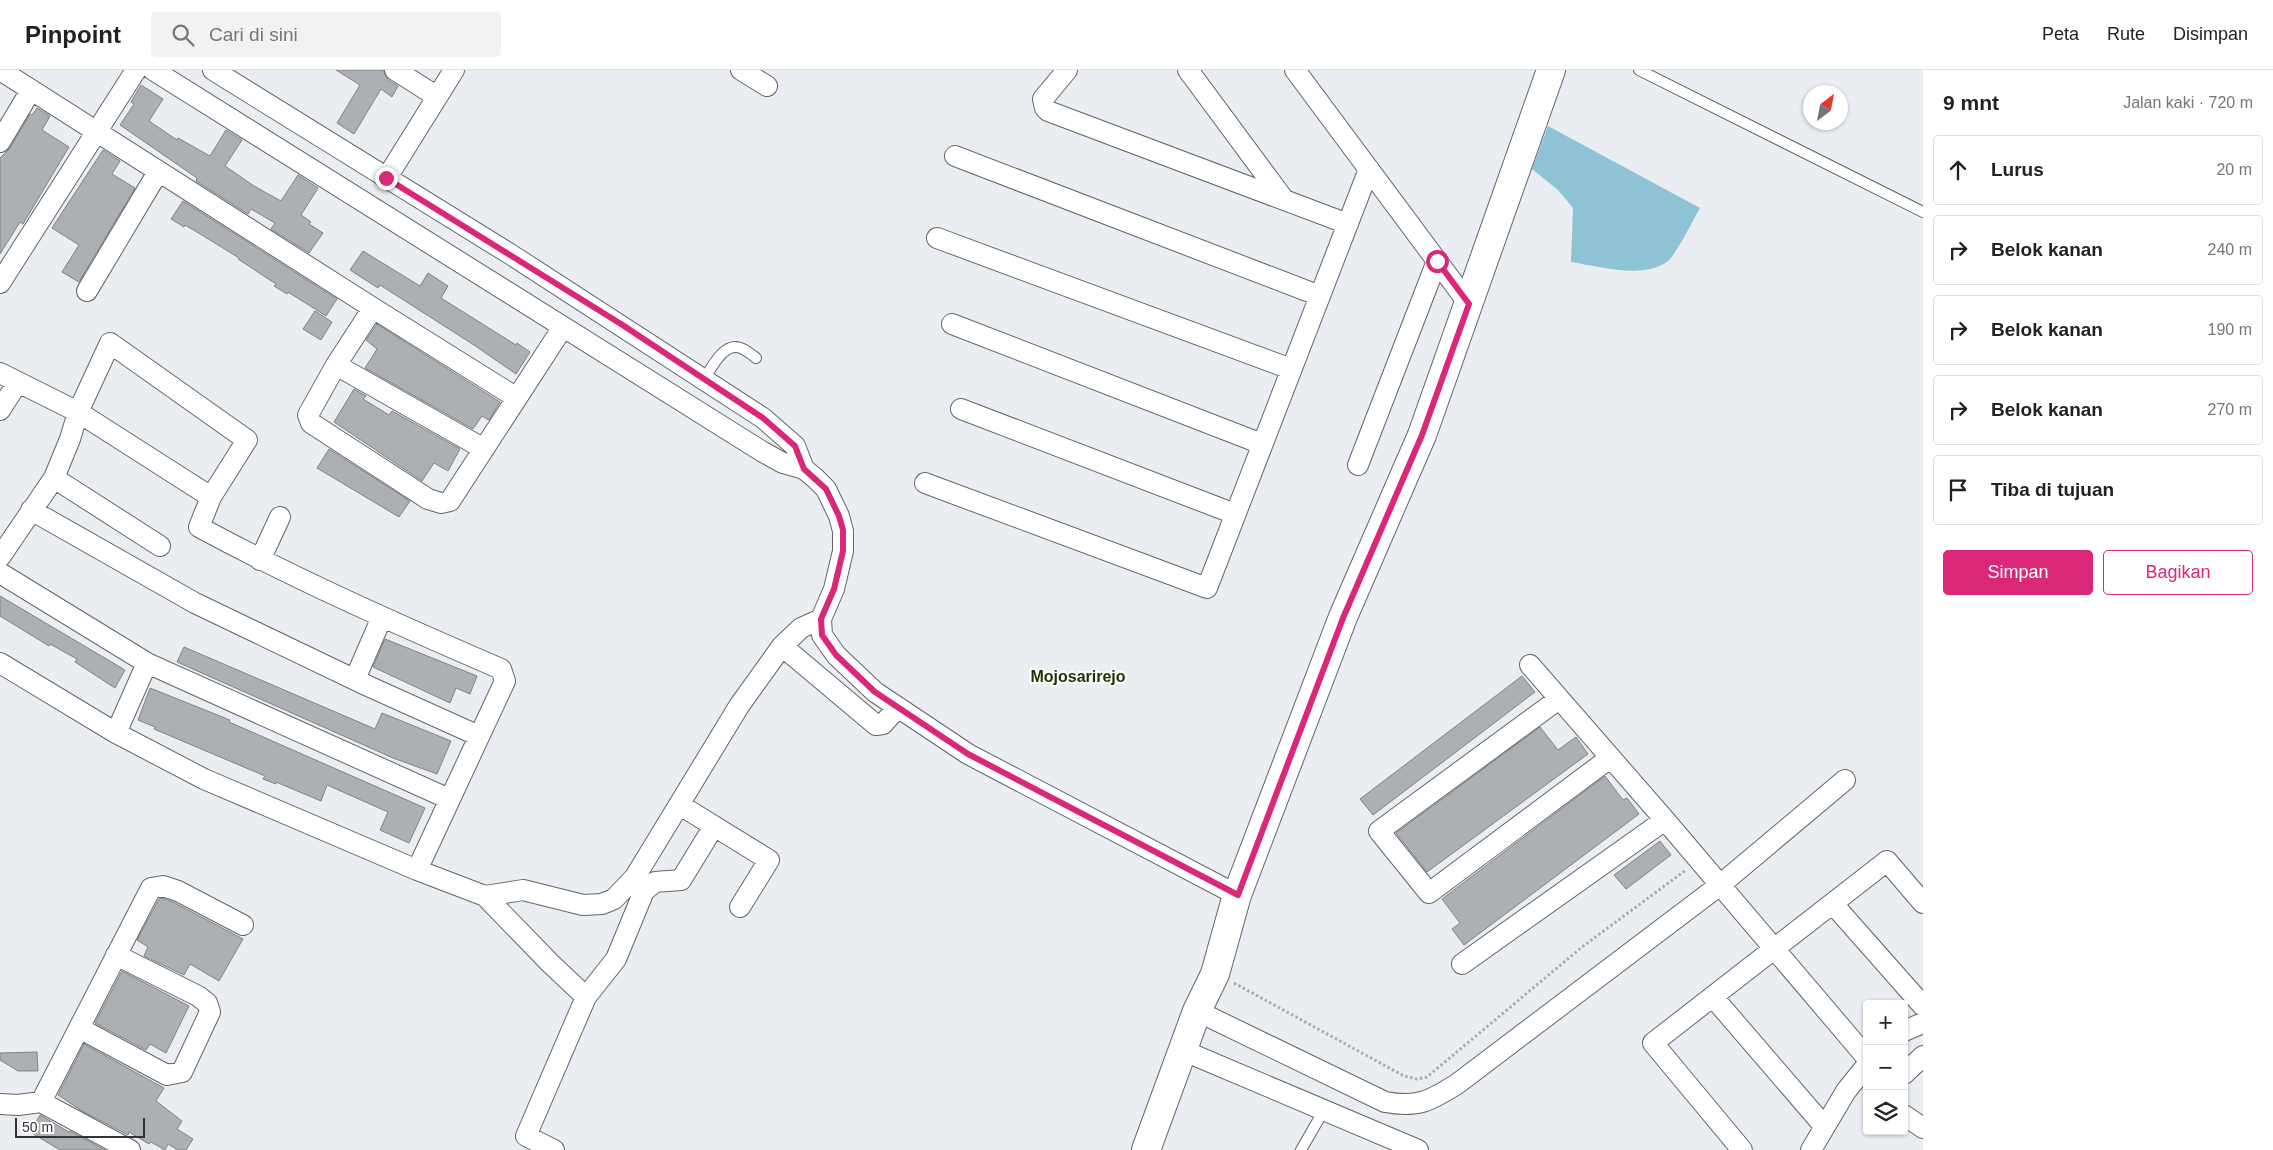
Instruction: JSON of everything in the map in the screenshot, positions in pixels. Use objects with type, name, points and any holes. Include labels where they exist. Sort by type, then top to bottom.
[{"type":"main road","points":[[1146,1150],[1197,1011],[1216,974],[1238,895],[1343,618],[1422,435],[1551,70]]},
{"type":"street","points":[[0,70],[517,398]]},
{"type":"street","points":[[0,283],[136,70]]},
{"type":"street","points":[[153,70],[782,464],[804,469]]},
{"type":"street","points":[[213,70],[510,254],[563,290],[621,324],[763,418],[795,446],[804,469],[826,489],[839,516],[843,530],[843,551],[834,589],[821,619],[822,635],[836,655],[875,692],[968,754],[1238,895]]},
{"type":"street","points":[[395,70],[436,96]]},
{"type":"street","points":[[386,178],[454,70]]},
{"type":"street","points":[[741,70],[767,86]]},
{"type":"street","points":[[1067,70],[1043,99],[1045,108],[1048,111],[1282,197],[1348,224]]},
{"type":"street","points":[[1173,70],[1191,74],[1282,197]]},
{"type":"street","points":[[1295,70],[1469,304]]},
{"type":"street","points":[[0,142],[31,90]]},
{"type":"street","points":[[955,156],[1320,296]]},
{"type":"street","points":[[337,186],[354,158]]},
{"type":"street","points":[[925,484],[1207,588],[1369,169]]},
{"type":"street","points":[[87,291],[158,172]]},
{"type":"street","points":[[937,238],[1291,369]]},
{"type":"street","points":[[1358,465],[1437,261]]},
{"type":"street","points":[[373,308],[311,406],[308,415],[311,423],[428,498],[441,503],[450,501],[517,398],[555,322],[563,290]]},
{"type":"street","points":[[952,324],[1262,444]]},
{"type":"street","points":[[0,557],[54,478],[70,439],[78,412],[110,343],[247,440],[211,497],[199,527],[260,560],[382,617],[502,669],[505,681],[417,870]]},
{"type":"street","points":[[336,365],[484,449]]},
{"type":"street","points":[[0,373],[78,412],[211,497]]},
{"type":"street","points":[[0,410],[18,382]]},
{"type":"street","points":[[961,409],[1236,514]]},
{"type":"street","points":[[54,478],[160,546]]},
{"type":"street","points":[[31,510],[195,603],[479,736]]},
{"type":"street","points":[[260,560],[280,517]]},
{"type":"street","points":[[0,573],[147,663],[449,799]]},
{"type":"street","points":[[355,679],[382,617]]},
{"type":"street","points":[[485,896],[523,890],[583,905],[602,904],[614,899],[635,877],[739,706],[782,646],[801,628],[821,619]]},
{"type":"street","points":[[782,646],[876,725],[883,724],[898,707]]},
{"type":"street","points":[[0,663],[116,732],[204,779],[417,870],[485,896],[550,964],[586,997]]},
{"type":"street","points":[[116,732],[147,663]]},
{"type":"street","points":[[1530,665],[1665,820],[1863,1053]]},
{"type":"street","points":[[1559,700],[1378,832],[1429,893],[1610,758]]},
{"type":"street","points":[[1197,1011],[1385,1102],[1405,1106],[1419,1104],[1457,1084],[1720,885],[1845,780]]},
{"type":"street","points":[[680,805],[769,860],[740,907]]},
{"type":"street","points":[[1462,964],[1665,820]]},
{"type":"street","points":[[554,1150],[526,1136],[586,997],[616,959],[644,891],[655,882],[681,880],[714,826]]},
{"type":"street","points":[[1742,1150],[1653,1043],[1887,861],[1923,903]]},
{"type":"street","points":[[41,1102],[150,888],[162,886],[178,891],[242,925]]},
{"type":"street","points":[[614,899],[633,918]]},
{"type":"street","points":[[1833,904],[1923,1006]]},
{"type":"street","points":[[79,1028],[167,1075],[182,1072],[210,1012],[207,1003],[198,996],[116,955]]},
{"type":"street","points":[[1713,997],[1824,1126]]},
{"type":"street","points":[[1908,1029],[1923,1023]]},
{"type":"street","points":[[1182,1050],[1408,1148]]},
{"type":"street","points":[[1908,1070],[1923,1056]]},
{"type":"street","points":[[1812,1150],[1824,1126],[1846,1091],[1863,1070]]},
{"type":"street","points":[[0,1104],[18,1105],[41,1102],[130,1150]]},
{"type":"street","points":[[1908,1118],[1923,1128]]},
{"type":"lane","points":[[1639,70],[1923,212]]},
{"type":"lane","points":[[704,379],[727,349],[734,346],[756,358]]},
{"type":"lane","points":[[1301,1150],[1324,1110]]},
{"type":"path","points":[[1216,974],[1404,1076],[1417,1079],[1427,1077],[1582,947],[1699,860]]},
{"type":"water","points":[[1548,126],[1700,208],[1668,261],[1658,267],[1634,271],[1571,262],[1573,208],[1558,190],[1532,169]]},
{"type":"building","points":[[336,70],[383,70],[388,80],[398,86],[392,97],[381,89],[354,134],[337,123],[360,85]]},
{"type":"building","points":[[141,85],[163,99],[149,121],[177,140],[178,138],[210,156],[226,130],[242,140],[225,166],[254,186],[281,201],[298,175],[318,188],[301,215],[311,222],[309,224],[323,233],[309,253],[271,229],[275,223],[251,209],[248,214],[196,181],[197,178],[120,125],[134,104],[131,102]]},
{"type":"building","points":[[37,108],[50,116],[42,130],[69,147],[23,224],[20,222],[0,254],[0,158],[10,148],[30,114],[32,115]]},
{"type":"building","points":[[103,150],[120,161],[112,174],[135,188],[79,282],[62,272],[79,245],[52,228]]},
{"type":"building","points":[[183,201],[337,299],[326,316],[288,292],[287,294],[274,286],[276,284],[239,258],[185,225],[184,227],[171,219]]},
{"type":"building","points":[[363,251],[420,286],[428,273],[448,286],[441,298],[530,352],[516,374],[380,285],[378,288],[350,270]]},
{"type":"building","points":[[315,311],[332,322],[321,340],[303,329]]},
{"type":"building","points":[[377,324],[500,402],[489,420],[482,416],[473,429],[365,368],[377,349],[366,340]]},
{"type":"building","points":[[354,389],[366,396],[363,399],[389,415],[392,411],[460,449],[448,471],[434,463],[422,481],[334,422]]},
{"type":"building","points":[[329,449],[410,501],[399,517],[317,468]]},
{"type":"building","points":[[0,596],[125,670],[115,688],[75,662],[77,659],[50,644],[49,646],[0,616]]},
{"type":"building","points":[[385,639],[477,676],[470,694],[456,688],[450,703],[373,667]]},
{"type":"building","points":[[184,647],[375,729],[382,713],[451,741],[437,774],[393,758],[177,662]]},
{"type":"building","points":[[1522,676],[1535,692],[1373,815],[1360,799]]},
{"type":"building","points":[[150,688],[230,720],[229,722],[425,808],[409,843],[380,830],[388,812],[327,785],[321,801],[276,782],[276,784],[263,779],[265,776],[154,729],[155,727],[138,720]]},
{"type":"building","points":[[1540,727],[1558,750],[1576,737],[1588,754],[1427,872],[1396,833]]},
{"type":"building","points":[[1605,776],[1623,800],[1627,798],[1639,814],[1464,945],[1452,929],[1460,923],[1442,899]]},
{"type":"building","points":[[1660,841],[1671,855],[1626,889],[1614,875]]},
{"type":"building","points":[[162,898],[243,939],[219,981],[190,964],[184,975],[144,956],[148,947],[137,940],[159,899]]},
{"type":"building","points":[[122,971],[189,1006],[166,1053],[150,1044],[146,1050],[95,1023]]},
{"type":"building","points":[[84,1044],[164,1088],[156,1101],[182,1121],[177,1129],[193,1139],[186,1150],[178,1150],[168,1144],[165,1150],[151,1142],[149,1144],[129,1132],[128,1135],[82,1111],[58,1095]]},
{"type":"building","points":[[37,1052],[38,1071],[18,1071],[0,1060],[0,1053]]},
{"type":"building","points":[[40,1115],[105,1150],[60,1150],[30,1132]]},
{"type":"district","name":"Mojosarirejo","points":[[1078,676]]},
{"type":"route","points":[[386,178],[510,254],[563,290],[621,324],[763,418],[795,446],[804,469],[826,489],[839,516],[843,530],[843,551],[834,589],[821,619],[822,635],[836,655],[875,692],[968,754],[1238,895],[1343,618],[1422,435],[1469,304],[1437,261]]}]
